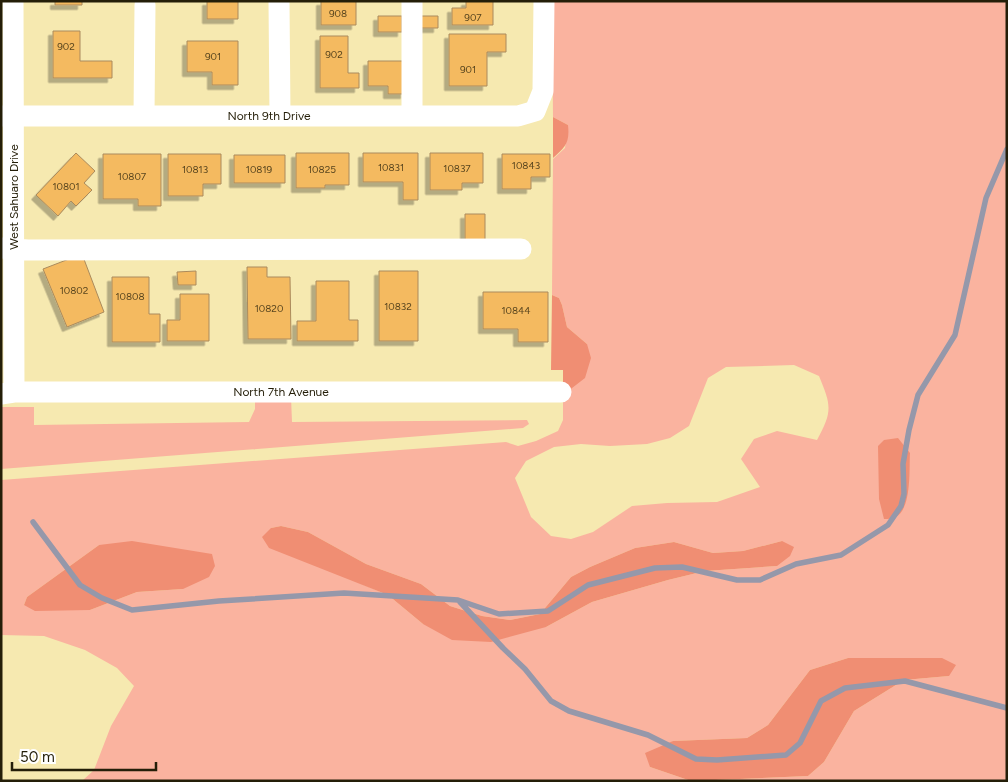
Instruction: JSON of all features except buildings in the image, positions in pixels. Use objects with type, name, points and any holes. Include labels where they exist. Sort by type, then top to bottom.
[{"type":"street","name":"West Sahuaro Drive","points":[[8,393],[8,116],[13,1]]},
{"type":"street","points":[[280,1],[280,116]]},
{"type":"street","points":[[412,1],[412,116]]},
{"type":"street","name":"North 9th Drive","points":[[8,116],[518,116],[535,111],[543,91],[544,1]]},
{"type":"street","points":[[144,5],[144,116]]},
{"type":"street","points":[[8,249],[521,249]]},
{"type":"street","name":"North 7th Avenue","points":[[8,393],[561,392]]},
{"type":"shaded area","points":[[552,1],[1007,1],[1007,781],[696,781],[808,776],[824,762],[854,711],[904,680],[949,676],[848,658],[810,670],[768,725],[747,738],[673,741],[650,767],[691,781],[82,781],[94,770],[111,726],[134,686],[117,668],[85,650],[44,636],[1,635],[1,480],[506,442],[518,446],[536,441],[558,431],[563,420],[563,395],[587,344],[567,327],[559,298],[552,295],[553,159],[565,148],[568,125],[553,117]],"holes":[[[794,365],[819,376],[828,401],[828,415],[817,440],[777,431],[754,439],[741,459],[760,487],[717,502],[632,506],[593,532],[571,539],[551,536],[531,517],[515,478],[526,461],[554,447],[581,444],[610,446],[647,444],[670,438],[689,426],[708,378],[726,367]],[[281,526],[308,532],[366,564],[421,584],[450,606],[482,616],[510,620],[540,614],[571,577],[635,548],[674,542],[713,553],[743,551],[782,541],[777,566],[705,571],[668,580],[592,602],[546,627],[423,624],[388,595],[364,585],[271,528]],[[99,545],[183,589],[137,592],[90,610],[24,605],[27,597]]]},
{"type":"shaded area","points":[[553,117],[568,125],[568,136],[566,144],[553,158]]},
{"type":"shaded area","points":[[552,295],[559,298],[567,327],[587,344],[591,358],[585,378],[563,395],[563,370],[551,370]]},
{"type":"shaded area","points":[[291,397],[292,422],[527,420],[529,424],[523,428],[1,469],[1,407],[34,407],[34,425],[249,422],[255,409],[255,398]]},
{"type":"shaded area","points":[[898,438],[910,453],[907,497],[905,505],[896,517],[884,519],[879,499],[878,446],[884,440]]},
{"type":"shaded area","points":[[281,526],[308,532],[366,564],[421,584],[450,606],[482,616],[510,620],[540,614],[571,577],[635,548],[674,542],[713,553],[743,551],[782,541],[794,547],[790,556],[777,566],[705,571],[668,580],[592,602],[546,627],[491,642],[452,640],[423,624],[388,595],[269,548],[262,537],[271,528]]},
{"type":"shaded area","points":[[132,541],[212,554],[215,566],[209,577],[183,589],[137,592],[90,610],[35,611],[24,605],[27,597],[99,545]]},
{"type":"shaded area","points":[[848,658],[942,658],[956,665],[949,676],[904,680],[854,711],[824,762],[808,776],[691,781],[650,767],[645,753],[673,741],[747,738],[768,725],[810,670]]},
{"type":"waterway","points":[[33,522],[80,585],[102,598],[132,610],[219,601],[344,593],[458,600],[499,614],[548,611],[588,585],[655,568],[682,567],[737,580],[760,580],[796,564],[841,555],[888,525],[901,506],[904,494],[903,464],[918,395],[955,335],[986,198],[1007,149]]},
{"type":"waterway","points":[[460,602],[525,669],[551,701],[569,711],[648,735],[696,759],[717,760],[786,755],[800,743],[821,701],[845,688],[905,681],[1007,708]]}]
